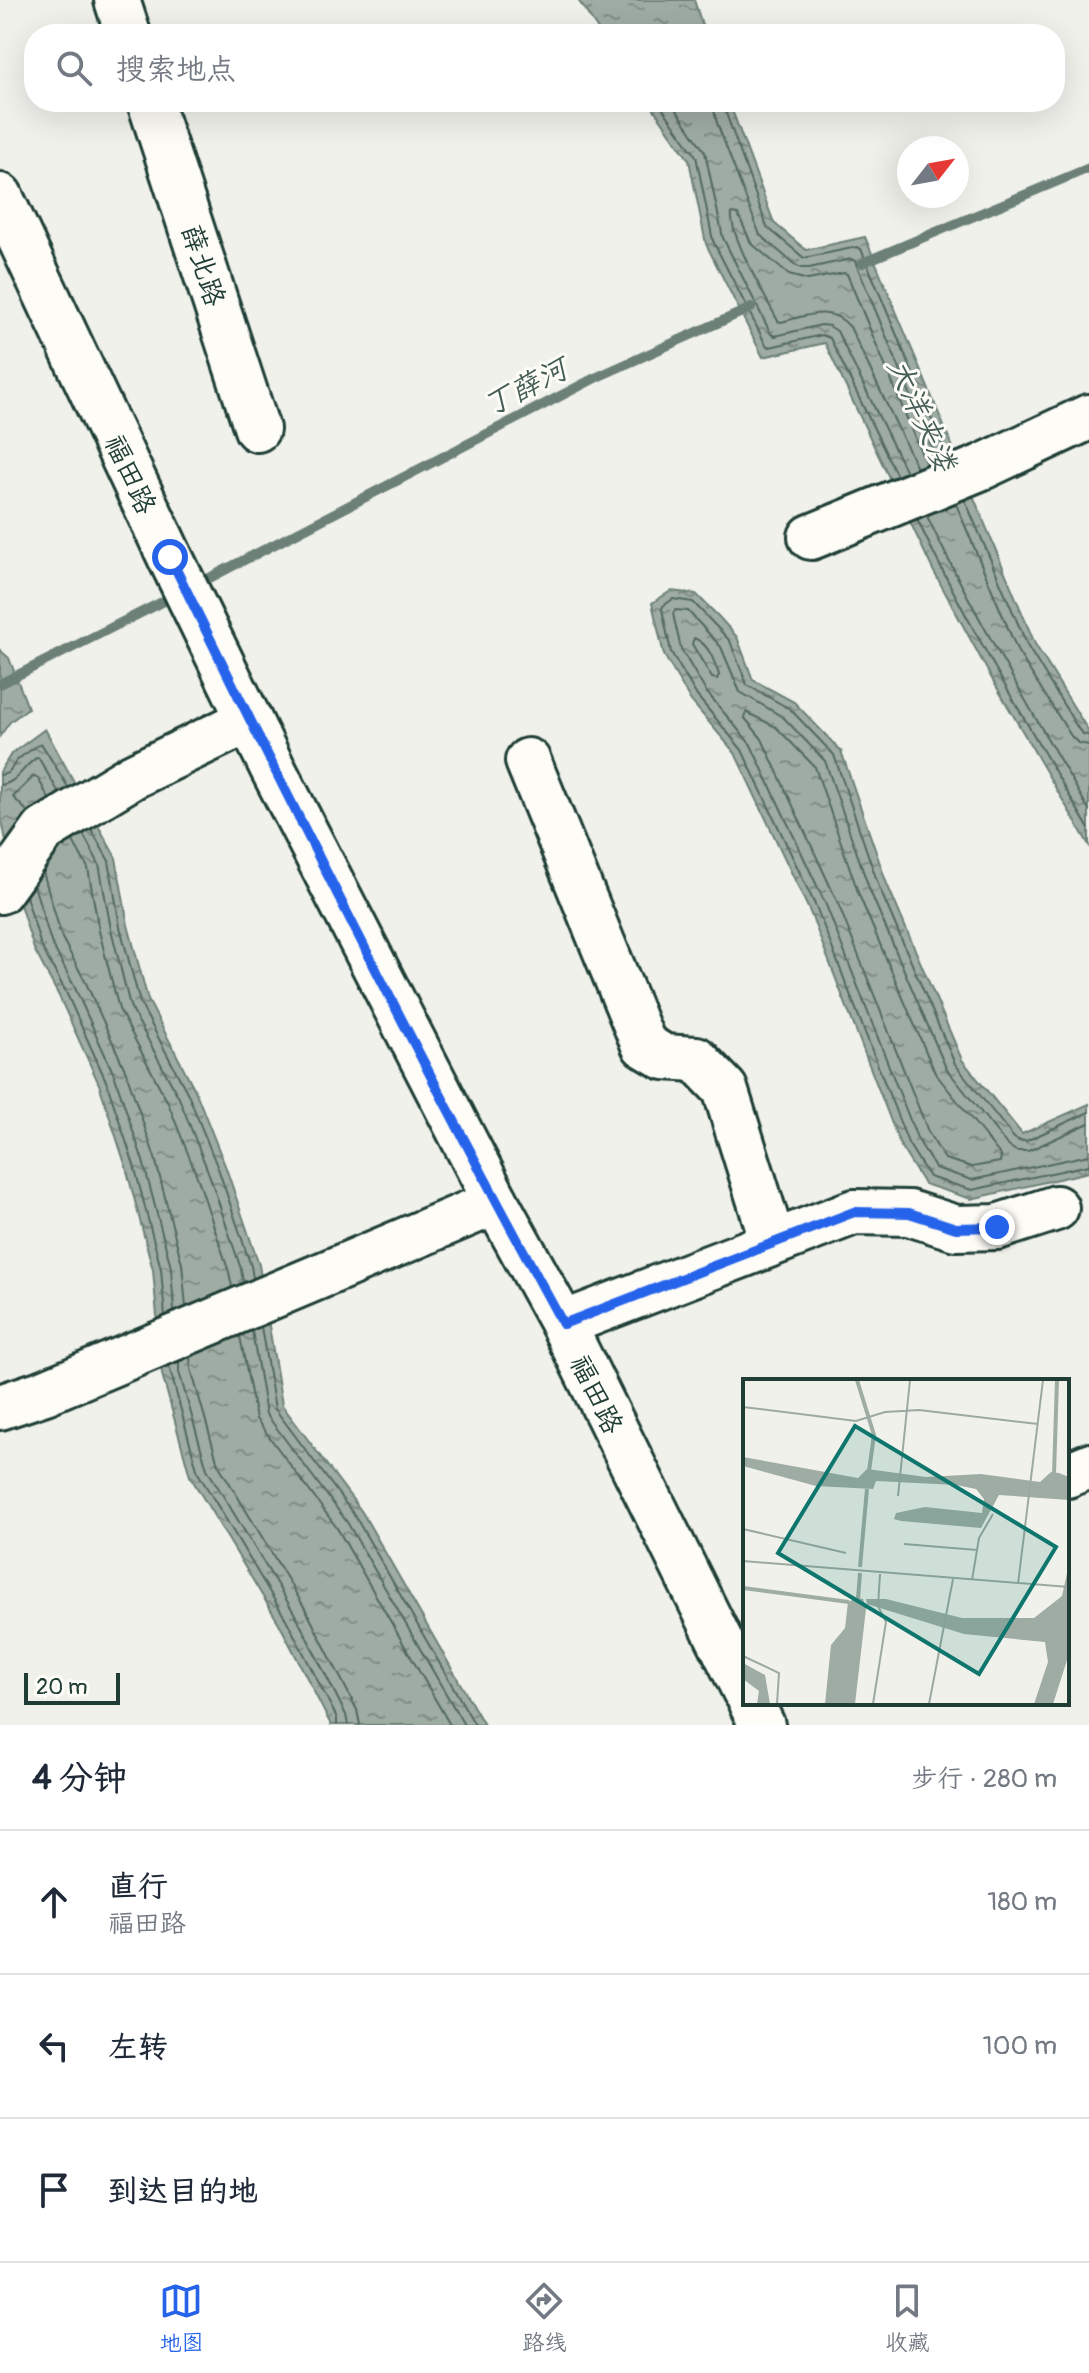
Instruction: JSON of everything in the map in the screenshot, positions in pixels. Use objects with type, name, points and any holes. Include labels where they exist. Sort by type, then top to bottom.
[{"type":"street","points":[[117,0],[125,24]]},
{"type":"street","name":"薛北路","points":[[153,112],[257,429]]},
{"type":"street","name":"福田路","points":[[0,196],[249,720],[496,1202],[729,1619],[743,1682]]},
{"type":"street","points":[[811,537],[982,467],[1089,417]]},
{"type":"street","points":[[0,891],[44,830],[133,776],[249,720]]},
{"type":"street","points":[[528,761],[644,1045],[664,1057],[696,1059],[725,1089],[773,1243]]},
{"type":"street","points":[[0,1407],[45,1392],[496,1202]]},
{"type":"street","points":[[563,1324],[854,1212],[909,1213],[956,1228],[997,1227],[1056,1208]]},
{"type":"street","points":[[1069,1474],[1089,1466]]},
{"type":"street","points":[[752,1705],[762,1725]]},
{"type":"water","points":[[578,0],[694,0],[702,24],[594,24]]},
{"type":"water","name":"大洋夹溇","points":[[656,112],[733,112],[774,223],[806,250],[865,237],[1035,644],[1089,732],[1089,845],[992,679],[933,570],[825,343],[763,357],[706,244],[689,160]]},
{"type":"water","points":[[671,591],[696,594],[737,637],[753,680],[794,702],[841,751],[887,884],[962,1060],[1022,1134],[1089,1104],[1089,1172],[971,1199],[924,1184],[901,1147],[810,912],[735,753],[691,701],[664,655],[652,603]]},
{"type":"water","points":[[0,650],[9,658],[28,708],[10,722],[0,736]]},
{"type":"water","points":[[45,729],[116,858],[128,925],[148,1000],[195,1090],[226,1168],[259,1265],[282,1405],[362,1512],[484,1725],[331,1725],[280,1625],[190,1476],[162,1374],[153,1270],[126,1167],[99,1084],[34,949],[17,895],[0,811],[0,772],[11,754]]},
{"type":"waterway","name":"丁薛河","points":[[862,263],[1089,168]]},
{"type":"waterway","name":"丁薛河","points":[[196,585],[595,378],[751,308]]},
{"type":"waterway","name":"丁薛河","points":[[0,684],[178,594]]},
{"type":"route","points":[[170,557],[272,767],[496,1202],[563,1324],[854,1212],[909,1213],[956,1228],[997,1227]]}]
